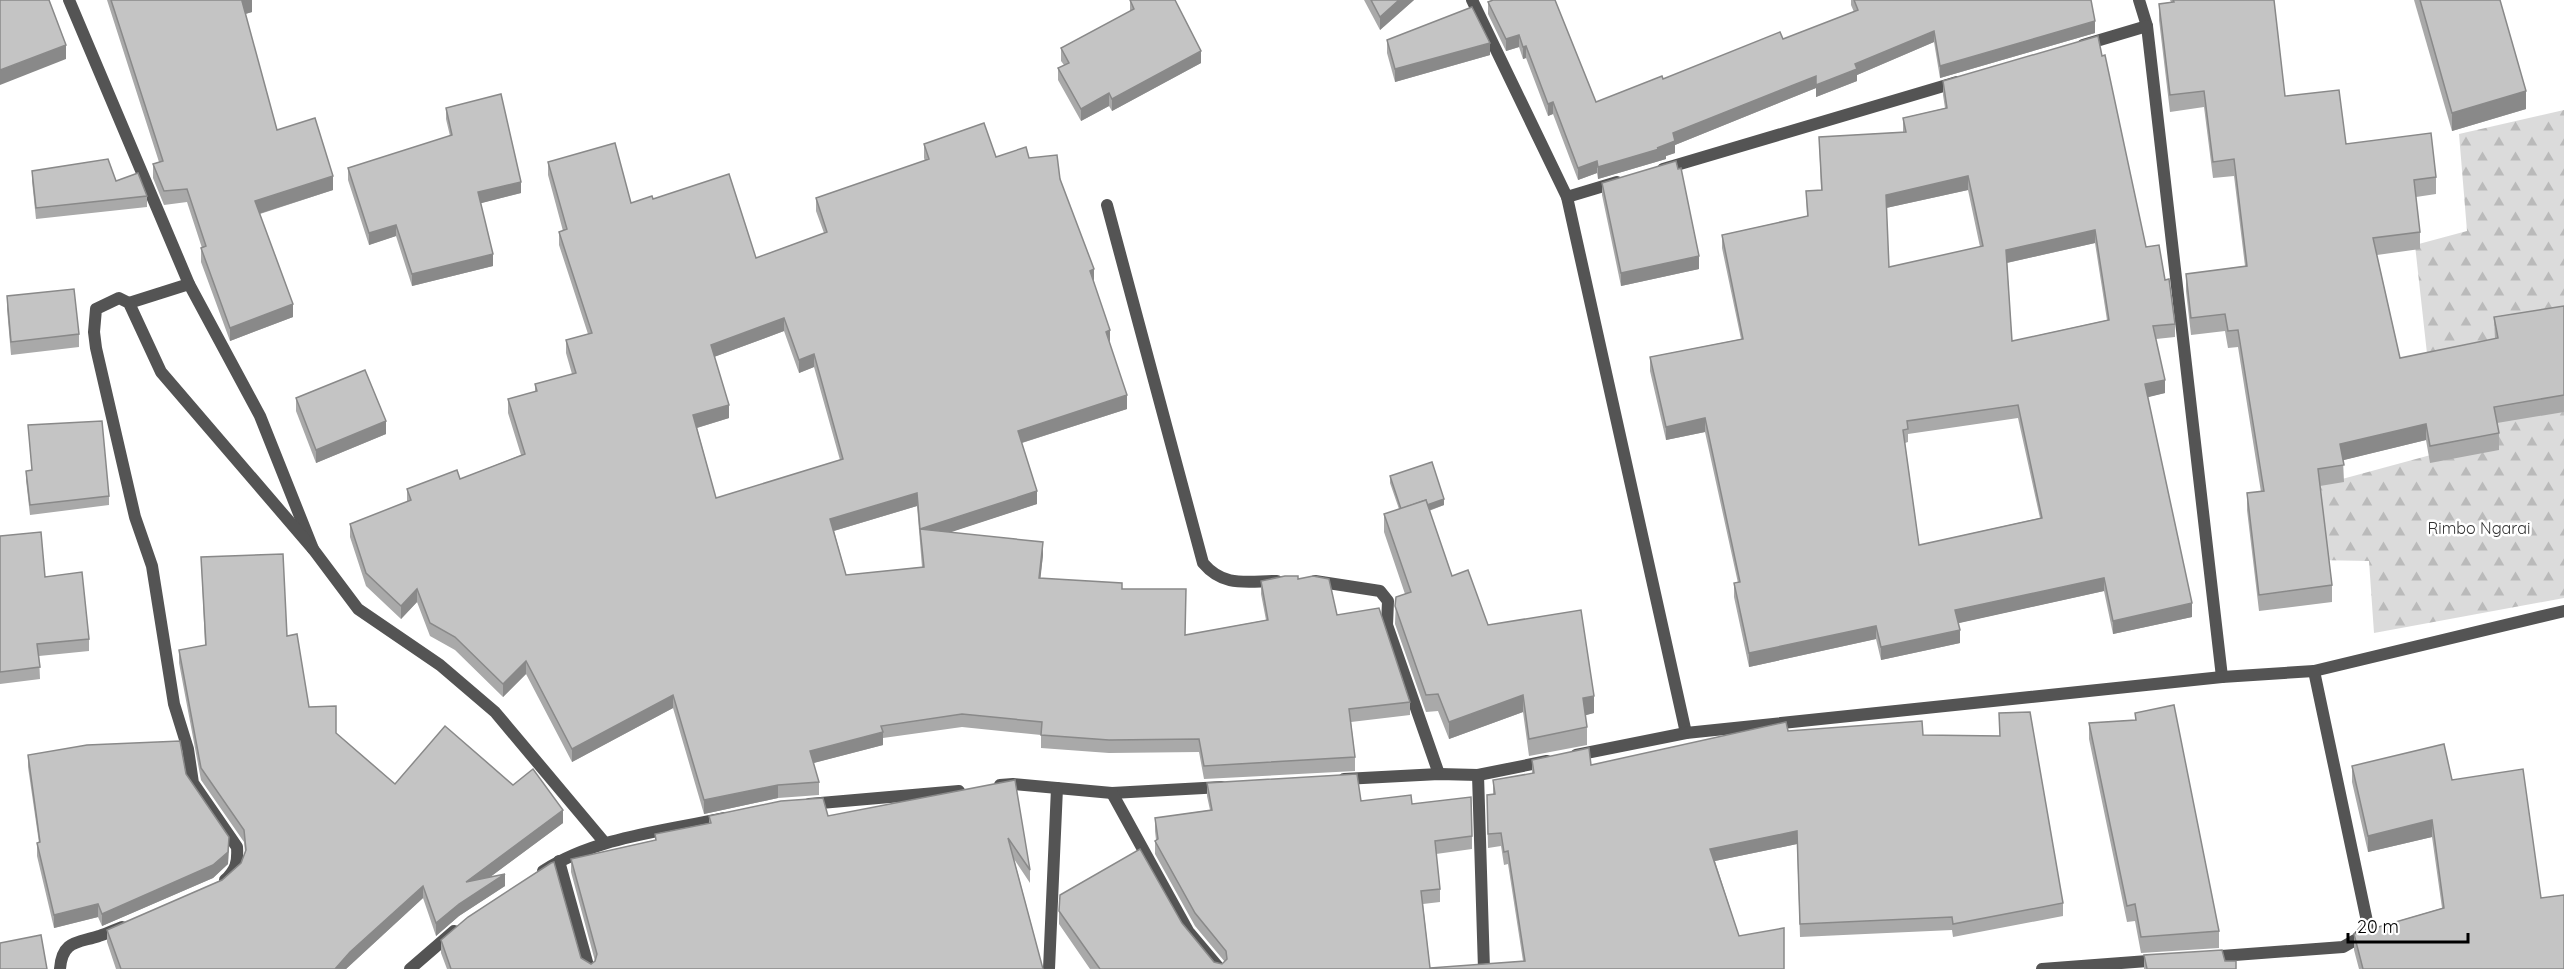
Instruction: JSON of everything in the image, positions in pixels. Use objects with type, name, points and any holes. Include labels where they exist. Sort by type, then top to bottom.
[{"type":"street","points":[[69,0],[189,284],[260,416],[313,549]]},
{"type":"street","points":[[1472,0],[1567,197],[1686,733]]},
{"type":"street","points":[[2139,0],[2147,26],[2222,677]]},
{"type":"street","points":[[2068,50],[2147,26]]},
{"type":"street","points":[[1567,197],[1965,80]]},
{"type":"street","points":[[1107,205],[1203,563],[1214,576],[1229,582],[1298,581],[1380,591],[1388,601],[1387,625],[1439,774]]},
{"type":"street","points":[[129,303],[189,284]]},
{"type":"street","points":[[218,885],[235,869],[238,860],[237,848],[193,783],[188,748],[174,704],[152,566],[135,517],[94,332],[96,309],[119,298],[129,303],[161,372],[313,549],[358,609],[440,665],[495,712],[605,843]]},
{"type":"street","points":[[1334,780],[1439,774],[1478,775],[1686,733],[2222,677],[2314,671],[2564,611]]},
{"type":"street","points":[[2193,958],[2343,947],[2357,939],[2368,926],[2314,671]]},
{"type":"street","points":[[1478,775],[1484,969]]},
{"type":"street","points":[[992,787],[1013,783],[1112,793],[1241,786]]},
{"type":"street","points":[[1049,969],[1057,788]]},
{"type":"street","points":[[792,806],[929,796],[971,790]]},
{"type":"street","points":[[1112,793],[1188,931],[1220,969]]},
{"type":"street","points":[[530,880],[559,861],[605,843],[734,816]]},
{"type":"street","points":[[559,861],[590,969]]},
{"type":"street","points":[[60,969],[61,957],[75,941],[100,936],[132,922]]},
{"type":"street","points":[[410,969],[463,923]]},
{"type":"street","points":[[2042,969],[2170,960]]},
{"type":"green space","name":"Rimbo Ngarai","points":[[2564,110],[2564,598],[2374,633],[2369,561],[2315,560],[2309,488],[2438,453],[2415,245],[2467,231],[2459,134]]},
{"type":"building","points":[[0,0],[49,0],[66,45],[0,70]]},
{"type":"building","points":[[111,0],[246,0],[242,1],[277,130],[315,118],[333,176],[255,201],[293,304],[230,328],[201,248],[206,246],[187,189],[164,191],[153,164],[163,161]]},
{"type":"building","points":[[1130,0],[1175,0],[1201,51],[1112,99],[1109,93],[1081,109],[1058,68],[1069,63],[1061,48],[1134,9]]},
{"type":"building","points":[[1371,0],[1399,0],[1380,17]]},
{"type":"building","points":[[1493,0],[1555,0],[1596,102],[1662,76],[1663,79],[1780,32],[1783,39],[1858,10],[1854,0],[2091,0],[2095,21],[1940,66],[1934,31],[1855,64],[1857,69],[1816,85],[1816,76],[1673,133],[1675,141],[1657,148],[1666,147],[1598,167],[1597,161],[1578,168],[1553,102],[1548,104],[1526,46],[1523,47],[1519,35],[1506,39],[1488,2]]},
{"type":"building","points":[[2173,0],[2274,0],[2285,96],[2339,90],[2346,144],[2431,133],[2436,177],[2414,180],[2420,232],[2373,238],[2400,358],[2498,338],[2494,317],[2564,306],[2564,395],[2494,407],[2499,433],[2430,446],[2426,424],[2340,444],[2344,465],[2318,469],[2332,585],[2259,595],[2247,493],[2264,491],[2238,330],[2228,331],[2225,314],[2191,318],[2186,274],[2247,266],[2234,159],[2213,162],[2204,91],[2170,95],[2159,4],[2174,2]]},
{"type":"building","points":[[2420,0],[2500,0],[2526,91],[2452,113]]},
{"type":"building","points":[[1472,7],[1490,43],[1395,69],[1387,40]]},
{"type":"building","points":[[2098,36],[2102,56],[2105,55],[2146,247],[2159,245],[2165,280],[2169,279],[2175,324],[2153,326],[2165,380],[2145,384],[2192,603],[2113,621],[2104,578],[1955,610],[1960,630],[1881,647],[1876,626],[1749,653],[1734,583],[1740,582],[1705,418],[1666,427],[1650,357],[1743,339],[1722,235],[1808,216],[1806,191],[1822,190],[1819,137],[1906,132],[1903,118],[1947,108],[1943,81]],"holes":[[[1968,176],[1983,246],[1889,267],[1886,195]],[[2095,230],[2109,320],[2012,341],[2006,250]],[[2018,405],[2042,518],[1919,545],[1903,430],[1908,429],[1907,421]]]},
{"type":"building","points":[[501,94],[521,182],[478,192],[493,254],[412,274],[396,225],[369,233],[348,168],[452,135],[446,108]]},
{"type":"building","points":[[984,123],[996,157],[1026,147],[1029,158],[1057,155],[1060,179],[1094,269],[1090,271],[1110,330],[1106,332],[1127,395],[1018,431],[1037,491],[920,529],[1043,542],[1039,578],[1122,583],[1122,589],[1186,589],[1185,635],[1268,620],[1261,581],[1285,576],[1298,576],[1298,579],[1313,576],[1329,579],[1337,615],[1379,608],[1410,702],[1349,709],[1355,757],[1204,766],[1199,739],[1109,740],[1041,735],[1042,722],[962,714],[881,726],[883,732],[810,751],[819,782],[778,785],[704,800],[673,695],[572,749],[526,661],[503,684],[455,637],[430,623],[417,589],[401,606],[366,573],[350,524],[411,500],[407,489],[457,470],[460,479],[525,454],[508,399],[537,391],[535,384],[576,373],[566,340],[592,333],[559,232],[567,229],[548,162],[615,143],[631,203],[652,196],[653,199],[729,174],[756,258],[827,232],[816,198],[929,159],[924,144]],"holes":[[[784,318],[799,360],[814,354],[843,459],[716,498],[693,415],[729,405],[711,345]],[[917,493],[924,567],[846,575],[830,519]]]},
{"type":"building","points":[[108,159],[116,181],[138,173],[147,196],[36,208],[32,171]]},
{"type":"building","points":[[1676,161],[1678,169],[1681,168],[1699,256],[1621,273],[1602,183]]},
{"type":"building","points":[[74,289],[79,334],[11,342],[7,296]]},
{"type":"building","points":[[365,370],[386,421],[316,450],[296,398]]},
{"type":"building","points":[[102,421],[109,496],[30,505],[26,471],[32,470],[28,425]]},
{"type":"building","points":[[1432,462],[1444,499],[1427,505],[1426,500],[1401,509],[1390,476]]},
{"type":"building","points":[[1426,500],[1452,576],[1468,570],[1488,625],[1581,610],[1594,696],[1583,698],[1587,727],[1529,739],[1523,695],[1449,722],[1438,694],[1426,695],[1395,606],[1396,597],[1411,592],[1384,514]]},
{"type":"building","points":[[41,532],[45,577],[82,572],[89,639],[37,644],[40,667],[0,672],[0,536]]},
{"type":"building","points":[[283,554],[287,636],[297,634],[309,707],[336,706],[336,733],[395,784],[445,726],[513,785],[533,769],[563,810],[466,882],[505,874],[459,904],[436,923],[423,886],[350,952],[335,969],[121,969],[107,930],[222,880],[241,863],[246,850],[244,830],[201,768],[179,650],[206,645],[201,557]]},
{"type":"building","points":[[2174,705],[2219,931],[2141,937],[2135,904],[2127,906],[2089,723],[2136,720],[2135,713]]},
{"type":"building","points":[[2030,712],[2063,903],[1953,924],[1952,917],[1800,924],[1797,831],[1710,849],[1739,936],[1784,928],[1784,969],[1100,969],[1059,911],[1060,895],[1140,849],[1182,923],[1214,962],[1222,964],[1227,959],[1226,951],[1195,913],[1155,841],[1158,839],[1155,818],[1212,810],[1207,783],[1357,774],[1361,801],[1411,795],[1412,804],[1471,797],[1472,836],[1435,841],[1440,889],[1421,891],[1430,968],[1525,961],[1508,851],[1504,852],[1501,833],[1488,834],[1487,795],[1495,794],[1493,780],[1534,773],[1532,760],[1589,748],[1591,765],[1786,722],[1788,731],[1922,721],[1923,735],[2000,736],[1999,713]]},
{"type":"building","points":[[180,741],[186,774],[229,837],[228,852],[213,865],[102,914],[98,904],[54,915],[37,843],[40,842],[28,755],[87,745]]},
{"type":"building","points":[[2444,744],[2452,780],[2523,769],[2541,898],[2564,895],[2564,969],[2363,969],[2354,934],[2444,908],[2432,820],[2368,836],[2352,766]]},
{"type":"building","points":[[1015,780],[1030,870],[1008,838],[1043,969],[451,969],[441,940],[468,917],[554,862],[581,958],[591,964],[595,961],[597,954],[571,859],[656,840],[655,834],[711,823],[709,816],[781,801],[823,798],[828,816]]},
{"type":"building","points":[[41,935],[47,969],[0,969],[0,943]]},
{"type":"building","points":[[2222,950],[2225,961],[2236,961],[2236,969],[2147,969],[2144,955]]}]
